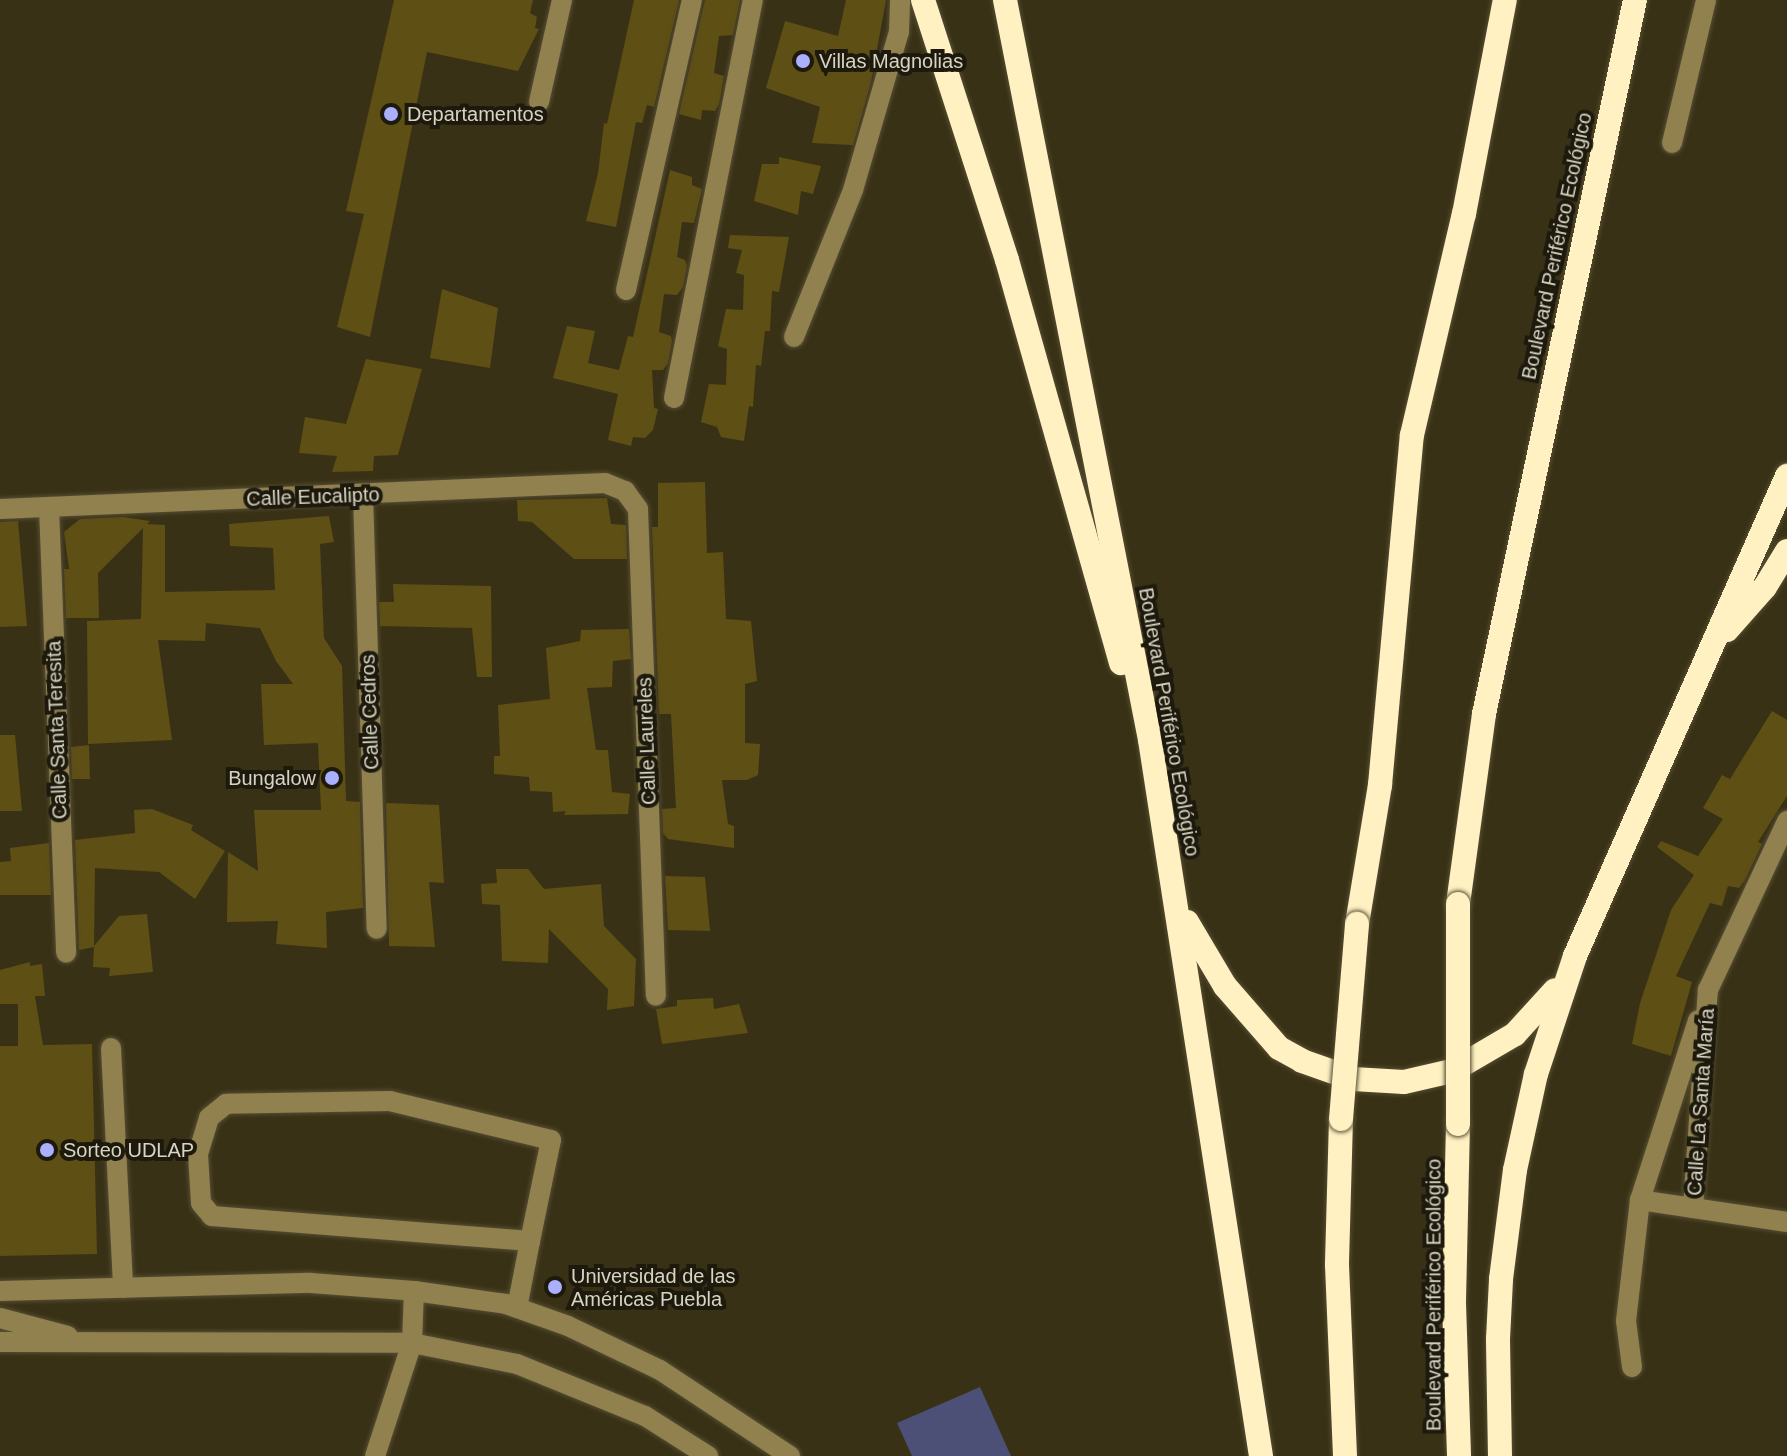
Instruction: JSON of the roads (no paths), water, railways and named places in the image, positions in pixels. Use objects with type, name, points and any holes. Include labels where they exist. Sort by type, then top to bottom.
[{"type":"highway","points":[[923,0],[1011,274],[1110,626],[1150,740]]},
{"type":"highway","name":"Boulevard Periférico Ecológico","points":[[1005,0],[1150,740],[1261,1456]]},
{"type":"highway","points":[[1345,1456],[1337,1265],[1341,1119],[1357,924],[1380,785],[1412,435],[1464,214],[1505,0]]},
{"type":"highway","name":"Boulevard Periférico Ecológico","points":[[1459,1456],[1454,1304],[1458,904],[1484,714],[1635,0]]},
{"type":"highway","points":[[1500,1456],[1498,1339],[1508,1218],[1536,1074],[1575,956],[1787,476]]},
{"type":"highway","points":[[1710,650],[1765,587],[1787,551]]},
{"type":"highway","points":[[1176,898],[1206,958],[1279,1048],[1302,1061],[1353,1079],[1404,1082],[1452,1071],[1475,1061],[1496,1049],[1533,1017],[1550,998],[1575,956]]},
{"type":"street","points":[[539,102],[562,0]]},
{"type":"street","points":[[626,290],[692,0]]},
{"type":"street","points":[[674,398],[753,0]]},
{"type":"street","points":[[794,337],[853,190],[899,32],[900,0]]},
{"type":"street","points":[[1672,143],[1706,0]]},
{"type":"street","name":"Calle Eucalipto","points":[[0,509],[605,483],[625,491]]},
{"type":"street","name":"Calle Laureles","points":[[625,491],[638,509],[656,996]]},
{"type":"street","name":"Calle Cedros","points":[[363,495],[377,929]]},
{"type":"street","name":"Calle Santa Teresita","points":[[49,507],[66,953]]},
{"type":"street","name":"Calle La Santa María","points":[[1693,1208],[1708,990],[1787,821]]},
{"type":"street","points":[[1632,1367],[1626,1321],[1640,1200],[1708,990]]},
{"type":"street","points":[[111,1048],[123,1288]]},
{"type":"street","points":[[517,1308],[551,1140],[390,1101],[226,1104],[209,1118],[198,1154],[201,1203],[212,1216],[530,1241]]},
{"type":"street","points":[[1640,1200],[1787,1222]]},
{"type":"street","points":[[0,1291],[311,1283],[414,1291],[517,1308],[568,1326],[660,1370],[790,1456]]},
{"type":"street","points":[[375,1456],[412,1343],[414,1291]]},
{"type":"street","points":[[0,1318],[99,1345]]},
{"type":"street","points":[[0,1342],[99,1345],[412,1343],[517,1364],[645,1416],[708,1456]]},
{"type":"place","name":"Villas Magnolias","points":[[803,61]]},
{"type":"place","name":"Departamentos","points":[[391,114]]},
{"type":"place","name":"Bungalow","points":[[332,778]]},
{"type":"place","name":"Sorteo UDLAP","points":[[47,1150]]},
{"type":"place","name":"Universidad de las Américas Puebla","points":[[555,1287]]}]
